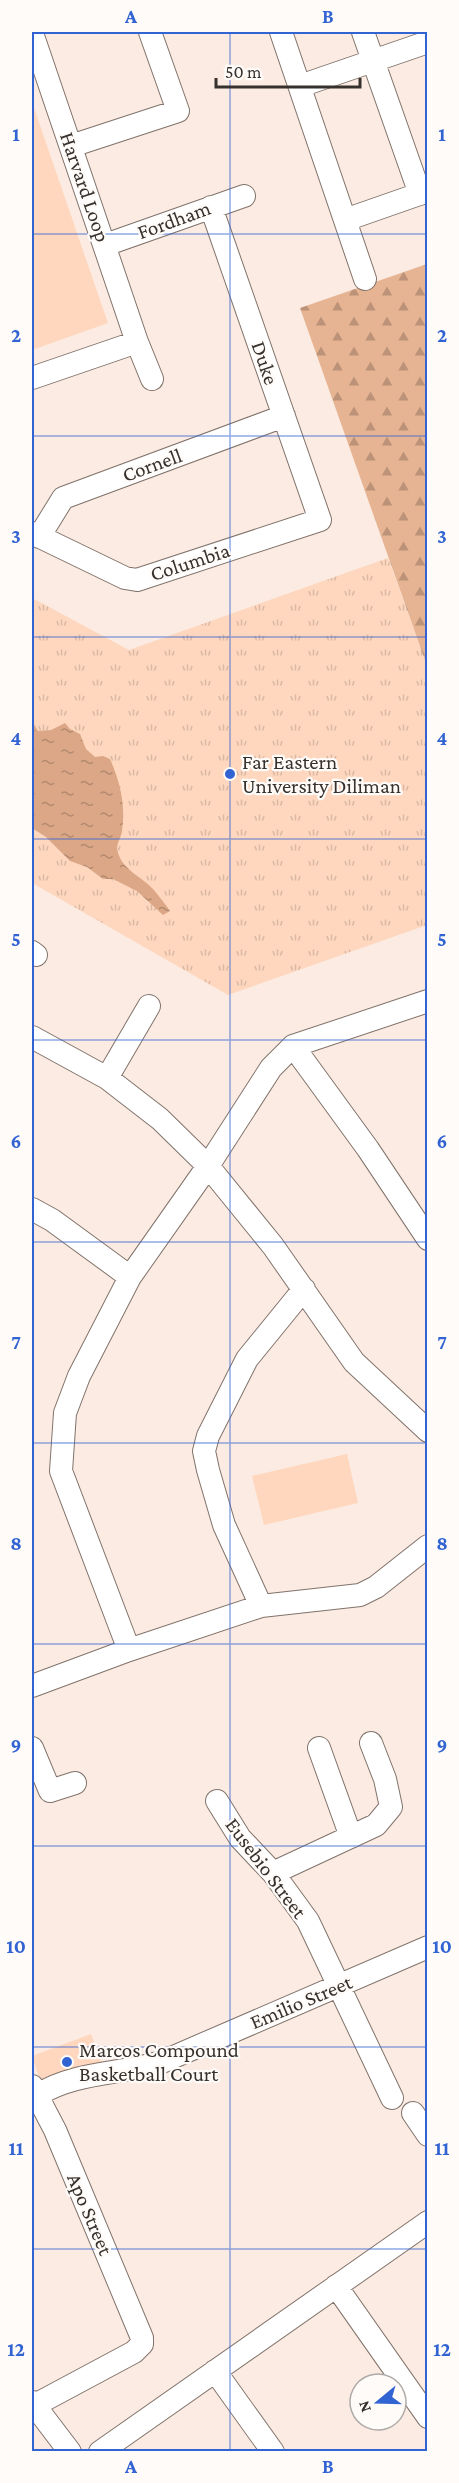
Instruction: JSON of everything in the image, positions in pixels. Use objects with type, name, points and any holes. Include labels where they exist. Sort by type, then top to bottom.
[{"type":"street","points":[[70,146],[178,111],[150,32]]},
{"type":"street","points":[[281,32],[365,279]]},
{"type":"street","points":[[345,220],[424,193],[363,32]]},
{"type":"street","name":"Harvard Loop","points":[[32,33],[137,342],[152,379]]},
{"type":"street","points":[[300,86],[428,42]]},
{"type":"street","name":"Fordham","points":[[105,245],[244,196]]},
{"type":"street","name":"Duke","points":[[211,207],[320,520]]},
{"type":"street","points":[[32,378],[137,342]]},
{"type":"street","name":"Cornell","points":[[35,535],[63,498],[284,416]]},
{"type":"street","name":"Columbia","points":[[35,535],[125,578],[137,580],[320,520]]},
{"type":"street","points":[[129,1650],[61,1471],[65,1413],[79,1376],[130,1277],[208,1166],[271,1068],[293,1046],[428,1001]]},
{"type":"street","points":[[107,1077],[148,1006]]},
{"type":"street","points":[[32,1037],[107,1077],[160,1119],[208,1166],[273,1246],[354,1362],[428,1431]]},
{"type":"street","points":[[293,1046],[368,1149],[428,1239]]},
{"type":"street","points":[[32,1209],[52,1220],[130,1277]]},
{"type":"street","points":[[261,1606],[224,1525],[204,1451],[208,1436],[248,1359],[304,1289]]},
{"type":"street","points":[[32,1686],[129,1650],[261,1606],[360,1595],[376,1587],[428,1546]]},
{"type":"street","points":[[273,1873],[376,1825],[391,1807],[385,1779],[371,1743]]},
{"type":"street","points":[[32,1748],[50,1791],[75,1783]]},
{"type":"street","points":[[319,1748],[351,1837]]},
{"type":"street","name":"Eusebio Street","points":[[217,1801],[240,1838],[273,1873],[308,1922],[392,2098]]},
{"type":"street","name":"Emilio Street","points":[[34,2090],[162,2062],[428,1947]]},
{"type":"street","name":"Apo Street","points":[[33,2403],[134,2352],[142,2344],[135,2320],[55,2130],[34,2090]]},
{"type":"street","points":[[412,2113],[428,2135]]},
{"type":"street","points":[[100,2451],[428,2222]]},
{"type":"street","points":[[336,2286],[428,2417]]},
{"type":"street","points":[[215,2370],[273,2451]]},
{"type":"street","points":[[33,2403],[70,2451]]},
{"type":"green space","points":[[32,102],[108,323],[32,350]]},
{"type":"green space","points":[[427,264],[427,666],[300,308]]},
{"type":"green space","name":"Far Eastern University Diliman","points":[[388,558],[427,666],[427,925],[228,995],[32,883],[32,604],[34,599],[129,650]]},
{"type":"green space","points":[[347,1454],[358,1503],[264,1525],[252,1476]]},
{"type":"green space","name":"Marcos Compound Basketball Court","points":[[91,2034],[102,2064],[42,2087],[32,2056]]},
{"type":"water","points":[[32,721],[38,731],[51,730],[65,723],[70,729],[80,734],[86,749],[95,757],[103,756],[110,759],[117,776],[123,803],[123,822],[117,847],[118,853],[124,864],[153,889],[170,911],[163,915],[137,891],[113,879],[103,879],[87,867],[70,861],[46,837],[32,828]]},
{"type":"place","name":"Far Eastern University Diliman","points":[[230,774]]},
{"type":"place","name":"Marcos Compound Basketball Court","points":[[67,2062]]}]
